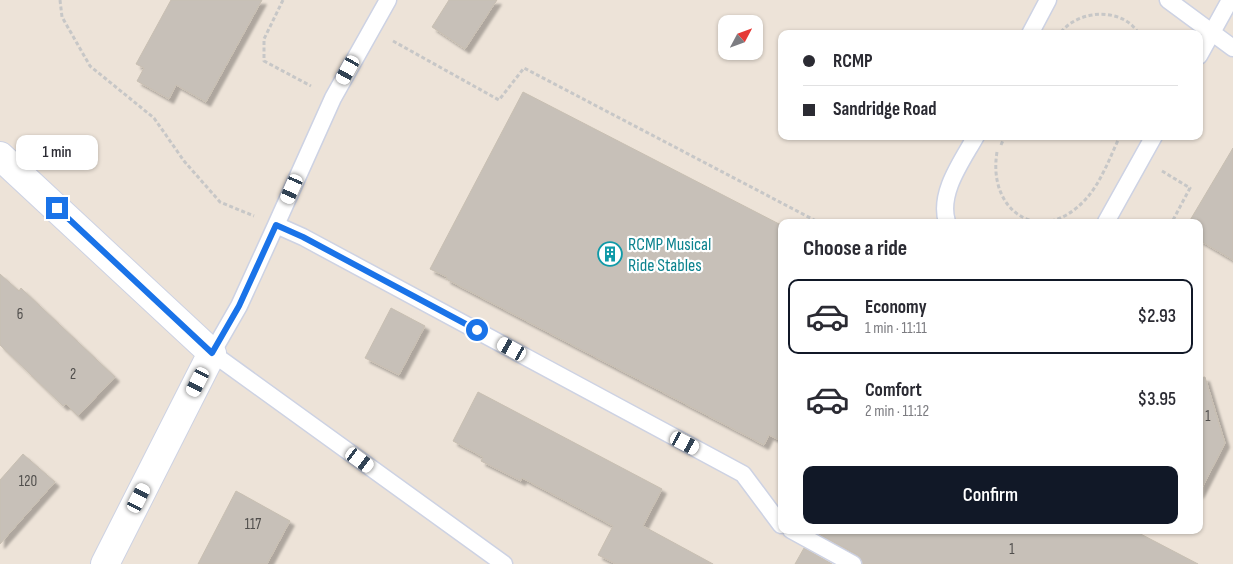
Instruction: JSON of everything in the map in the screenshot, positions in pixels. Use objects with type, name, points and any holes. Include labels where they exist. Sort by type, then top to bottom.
[{"type":"street","points":[[0,156],[212,353],[106,564]]},
{"type":"lane","points":[[388,0],[333,98],[239,306],[212,353],[504,564]]},
{"type":"lane","points":[[1032,30],[1048,0]]},
{"type":"lane","points":[[1168,0],[1233,48]]},
{"type":"lane","points":[[1203,48],[1230,0]]},
{"type":"lane","points":[[948,219],[945,203],[949,188],[974,140]]},
{"type":"lane","points":[[1108,219],[1152,140]]},
{"type":"lane","points":[[276,225],[303,237],[743,474],[778,521]]},
{"type":"lane","points":[[798,534],[853,564]]},
{"type":"path","points":[[60,0],[62,17],[90,66],[154,118],[184,161],[220,202],[276,225]]},
{"type":"path","points":[[283,0],[264,39],[264,61],[333,98]]},
{"type":"path","points":[[1064,30],[1073,22],[1096,14],[1109,15],[1125,22],[1134,30]]},
{"type":"path","points":[[371,28],[499,100],[524,68],[812,219]]},
{"type":"path","points":[[1003,140],[997,153],[995,170],[998,189],[1006,205],[1019,217],[1030,219]]},
{"type":"path","points":[[1055,219],[1063,216],[1085,200],[1093,190],[1118,140]]},
{"type":"path","points":[[1141,159],[1190,188],[1174,219]]},
{"type":"building","points":[[171,0],[262,0],[206,102],[176,85],[169,99],[137,81],[144,68],[136,64]]},
{"type":"building","points":[[449,0],[497,0],[465,49],[432,27]]},
{"type":"building","name":"RCMP Musical Ride Stables","points":[[523,92],[778,223],[778,440],[769,435],[764,445],[430,269]]},
{"type":"building","points":[[1233,148],[1233,260],[1203,242],[1203,219],[1191,219]]},
{"type":"building","points":[[0,274],[19,291],[21,288],[115,377],[78,416],[66,404],[63,406],[0,345]]},
{"type":"building","points":[[391,308],[425,326],[399,375],[365,358]]},
{"type":"building","points":[[1203,377],[1205,377],[1225,443],[1203,486]]},
{"type":"building","points":[[478,392],[662,489],[643,526],[713,564],[616,564],[598,555],[613,526],[522,478],[521,481],[481,461],[483,457],[453,441]]},
{"type":"building","points":[[23,454],[55,482],[0,544],[0,480]]},
{"type":"building","points":[[236,491],[290,521],[267,564],[198,564]]},
{"type":"building","points":[[819,534],[1141,534],[1198,564],[863,564],[858,555]]},
{"type":"building","points":[[804,548],[832,564],[795,564]]},
{"type":"place","name":"RCMP Musical Ride Stables","points":[[610,254]]},
{"type":"route","points":[[57,208],[212,353],[239,306],[276,225],[303,237],[477,330]]}]
